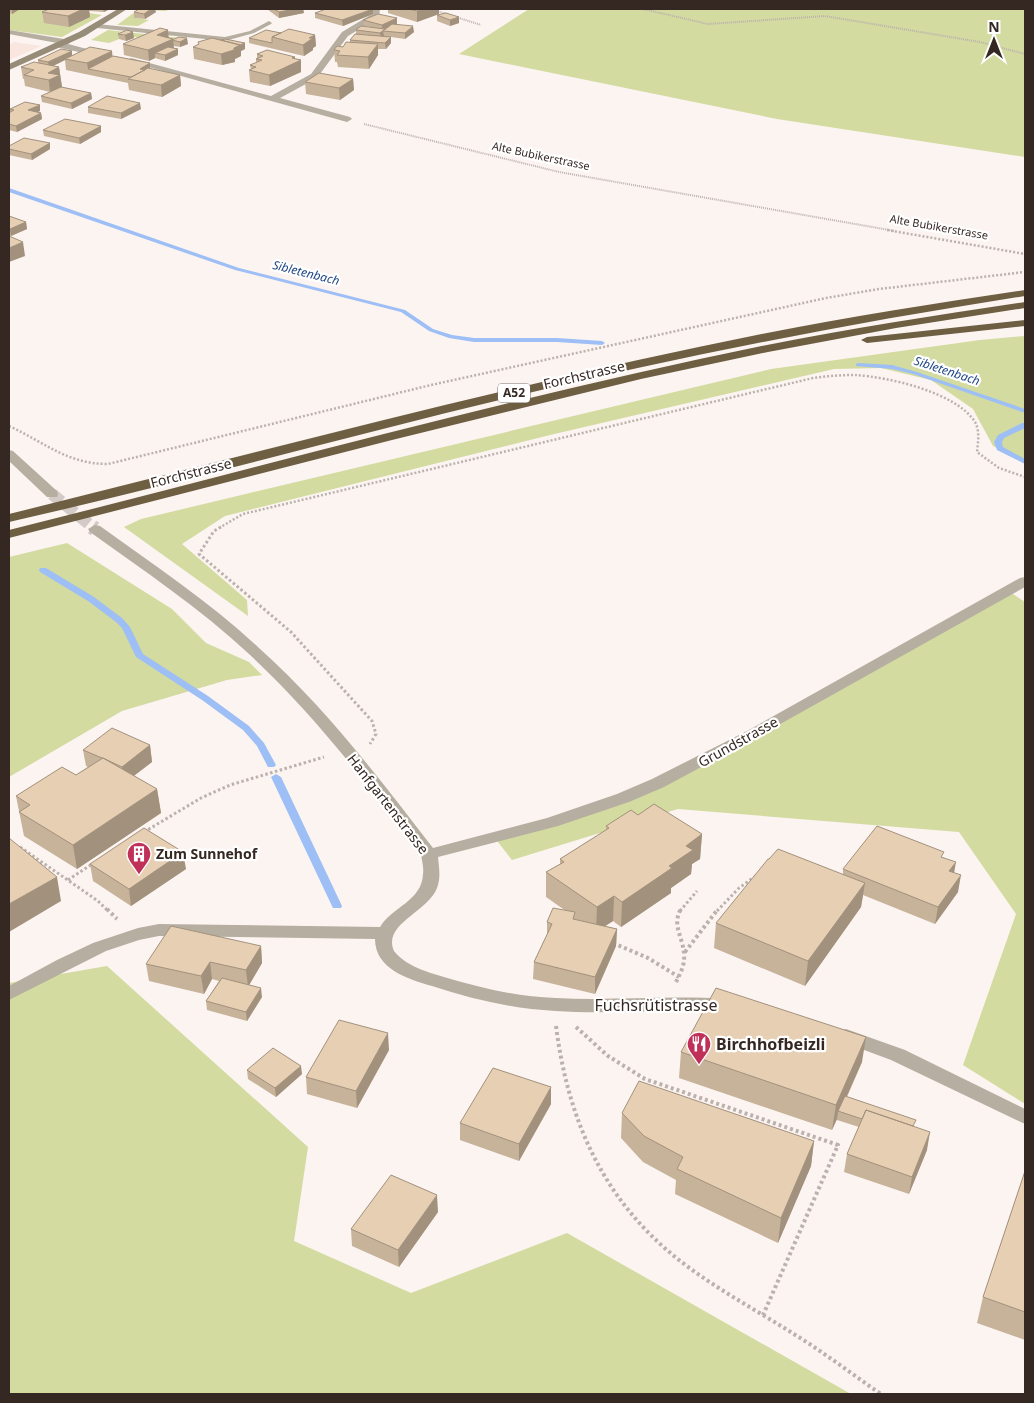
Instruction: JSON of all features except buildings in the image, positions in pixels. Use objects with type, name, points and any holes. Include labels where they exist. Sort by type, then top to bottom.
[{"type":"highway","name":"Forchstrasse","points":[[9,518],[644,362],[824,325],[1025,293]]},
{"type":"highway","name":"Forchstrasse","points":[[9,534],[539,401],[754,352],[884,327],[1025,305]]},
{"type":"highway","points":[[754,352],[1025,323]]},
{"type":"street","points":[[9,67],[97,26],[123,9]]},
{"type":"street","points":[[272,99],[314,76],[345,34],[376,15],[376,9]]},
{"type":"street","points":[[9,32],[63,43],[110,56]]},
{"type":"street","points":[[120,59],[347,119]]},
{"type":"street","points":[[9,454],[52,494]]},
{"type":"street","name":"Hanfgartenstrasse","points":[[95,529],[226,626],[277,673],[349,753],[429,854],[433,872],[430,888],[420,902],[394,921],[385,933]]},
{"type":"street","name":"Grundstrasse","points":[[429,854],[552,822],[658,784],[752,734],[1025,581]]},
{"type":"street","points":[[9,994],[82,954],[130,935],[170,929],[385,933]]},
{"type":"street","name":"Fuchsrütistrasse","points":[[385,933],[384,949],[394,962],[414,973],[492,996],[554,1005],[666,1003],[706,1004],[746,1009]]},
{"type":"street","points":[[829,1031],[898,1055],[1025,1118]]},
{"type":"lane","points":[[97,26],[225,39],[252,32],[269,23]]},
{"type":"path","points":[[430,9],[447,14]]},
{"type":"path","points":[[643,9],[708,24],[825,16],[980,42],[1025,54]]},
{"type":"path","points":[[456,17],[482,25]]},
{"type":"path","name":"Alte Bubikerstrasse","points":[[347,119],[485,156],[559,172],[1025,254]]},
{"type":"path","points":[[9,426],[74,461],[93,465],[108,464],[430,385],[826,298],[879,289],[1025,272]]},
{"type":"path","points":[[136,836],[201,798],[230,785],[365,748],[374,740],[376,731],[372,721],[291,632],[199,554],[214,531],[243,514],[793,382],[837,375],[863,376],[888,380],[937,395],[959,406],[974,419],[979,429],[977,452],[985,461],[998,468],[1025,477]]},
{"type":"path","points":[[16,845],[106,908],[130,935]]},
{"type":"path","points":[[68,880],[98,860]]},
{"type":"path","points":[[684,952],[736,890],[748,879],[759,874]]},
{"type":"path","points":[[666,1003],[679,976],[684,960],[684,952],[676,924],[677,919],[681,909],[697,892]]},
{"type":"path","points":[[608,941],[648,958],[679,976]]},
{"type":"path","points":[[554,1005],[560,1064],[565,1088],[585,1142],[614,1193],[656,1240],[678,1259],[705,1279],[818,1349],[881,1394]]},
{"type":"path","points":[[554,1005],[602,1054],[628,1072],[838,1146],[763,1315]]},
{"type":"shaded area","points":[[14,42],[42,46],[9,60],[9,45]]},
{"type":"green space","points":[[9,9],[64,9],[102,15],[62,37],[9,30]]},
{"type":"green space","points":[[139,9],[171,9],[165,11],[145,10],[135,18],[149,20],[138,26],[117,25]]},
{"type":"green space","points":[[529,9],[1025,9],[1025,157],[777,119],[459,54]]},
{"type":"green space","points":[[108,30],[181,38],[169,41],[127,36],[109,43],[91,40]]},
{"type":"green space","points":[[1025,336],[1025,461],[993,446],[973,409],[931,380],[881,368],[834,369],[550,435],[225,516],[182,544],[247,600],[248,616],[124,527],[141,519],[771,369],[980,340]]},
{"type":"green space","points":[[67,543],[172,609],[206,643],[249,662],[262,675],[227,680],[122,711],[9,777],[9,557]]},
{"type":"green space","points":[[1007,590],[1025,602],[1025,1104],[963,1065],[1016,914],[959,832],[678,809],[512,860],[494,837],[658,783]]},
{"type":"green space","points":[[107,966],[308,1147],[294,1241],[411,1293],[567,1233],[851,1394],[9,1394],[9,983]]},
{"type":"waterway","name":"Sibletenbach","points":[[9,190],[237,269],[403,311],[431,330],[451,337],[474,340],[557,340],[602,343]]},
{"type":"waterway","name":"Sibletenbach","points":[[858,365],[892,367],[915,373],[1025,411]]},
{"type":"waterway","name":"Sibletenbach","points":[[1025,425],[1001,437],[998,442],[1000,448],[1025,462]]},
{"type":"waterway","points":[[43,570],[91,599],[119,620],[126,627],[139,655],[205,698],[246,728],[261,745],[271,765]]},
{"type":"waterway","points":[[276,777],[337,906]]},
{"type":"tunnel","points":[[52,494],[94,528]]},
{"type":"place","name":"Zum Sunnehof","points":[[139,875]]},
{"type":"place","name":"Birchhofbeizli","points":[[699,1065]]}]
